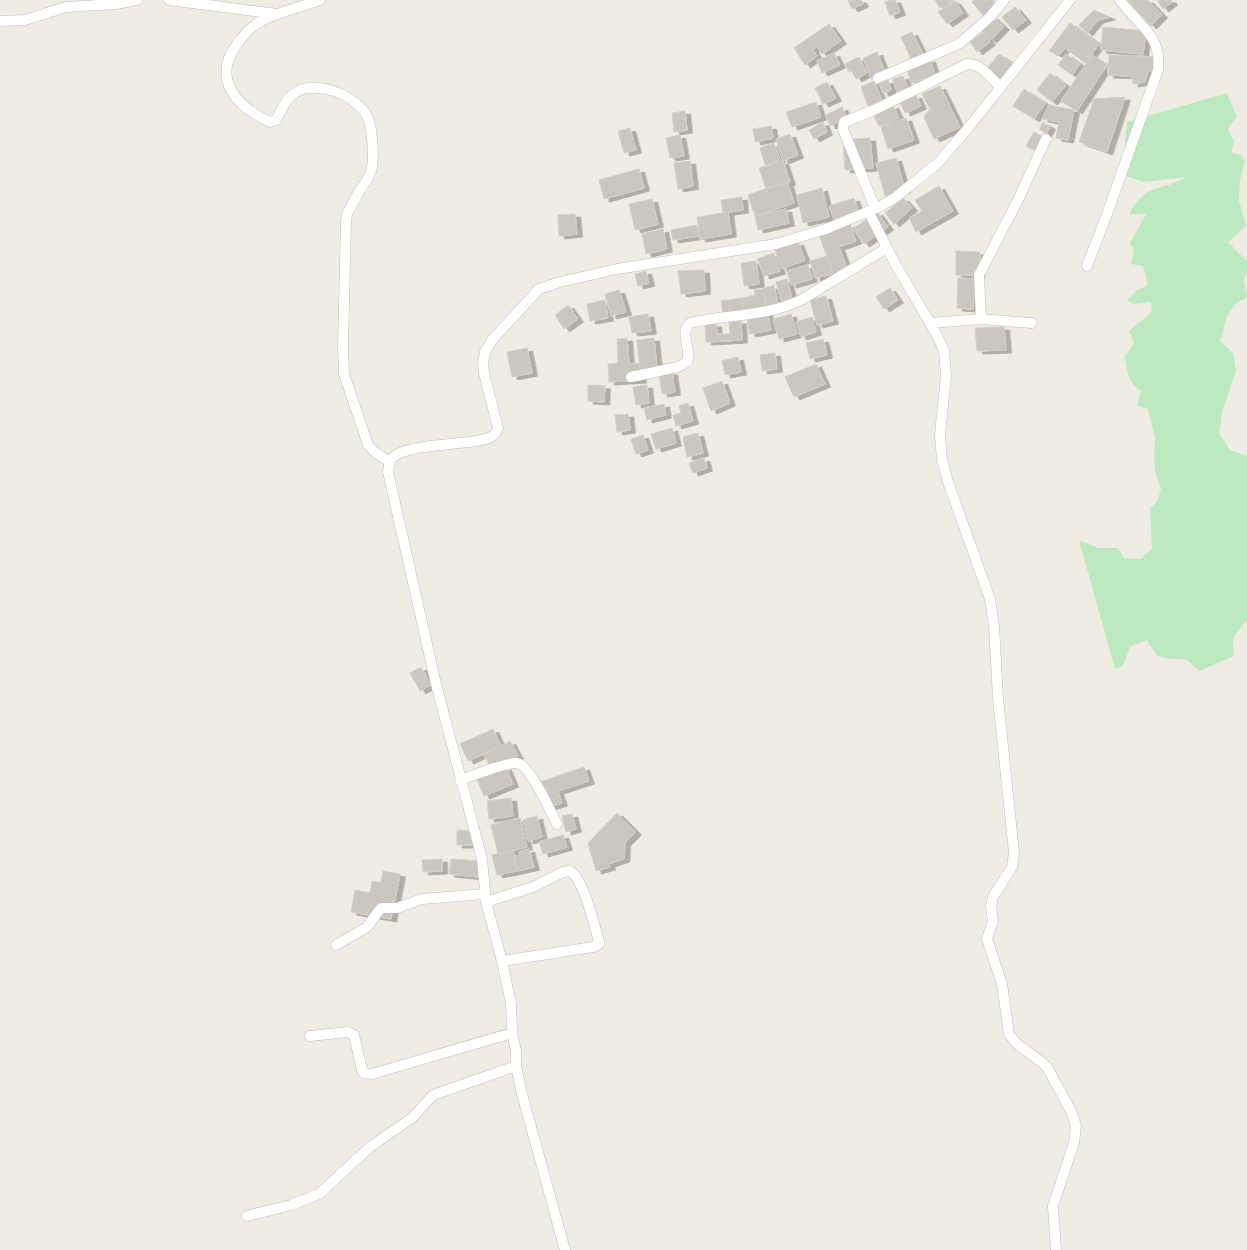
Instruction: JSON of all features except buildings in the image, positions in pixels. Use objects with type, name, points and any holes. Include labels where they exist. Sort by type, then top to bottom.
[{"type":"street","points":[[0,21],[25,20],[66,7],[116,4],[138,0]]},
{"type":"street","points":[[168,0],[278,14]]},
{"type":"street","points":[[320,0],[278,14],[254,25],[228,58],[225,70],[230,87],[237,100],[249,111],[270,122],[276,120],[283,105],[293,94],[305,88],[318,88],[341,93],[359,106],[368,117],[372,138],[372,169],[347,214],[346,222],[342,346],[344,374],[368,444],[376,453],[390,462]]},
{"type":"street","points":[[878,78],[959,44],[990,17],[1004,0]]},
{"type":"street","points":[[565,1250],[543,1174],[516,1066],[510,1004],[486,898],[482,859],[436,684],[388,472],[390,462],[394,456],[418,448],[492,437],[498,428],[484,373],[483,363],[486,352],[492,340],[539,289],[617,268],[776,244],[826,229],[872,210],[896,197],[938,164],[1070,0]]},
{"type":"street","points":[[1087,266],[1158,70],[1160,56],[1155,40],[1128,12],[1120,0]]},
{"type":"street","points":[[1000,88],[979,66],[967,64],[874,110],[844,122],[843,129],[887,248],[941,343],[946,364],[940,435],[942,459],[948,482],[987,586],[994,626],[997,684],[1014,853],[1012,866],[993,897],[991,906],[993,921],[987,939],[1002,984],[1009,1034],[1017,1044],[1043,1063],[1048,1069],[1072,1113],[1076,1126],[1074,1143],[1053,1206],[1056,1250]]},
{"type":"street","points":[[982,319],[979,275],[1018,200],[1046,139]]},
{"type":"street","points":[[631,377],[678,367],[687,362],[688,353],[685,330],[690,323],[787,307],[887,248]]},
{"type":"street","points":[[930,323],[982,319],[1032,323]]},
{"type":"street","points":[[460,780],[510,763],[520,764],[528,771],[557,824]]},
{"type":"street","points":[[336,945],[368,927],[381,908],[397,908],[422,899],[486,898],[533,887],[563,872],[570,871],[575,875],[584,893],[599,944],[593,947],[502,962]]},
{"type":"street","points":[[310,1036],[351,1033],[354,1035],[362,1070],[368,1074],[512,1033]]},
{"type":"street","points":[[247,1216],[292,1204],[319,1194],[370,1147],[412,1118],[433,1095],[516,1066]]},
{"type":"green space","points":[[1227,93],[1237,116],[1228,129],[1234,141],[1231,153],[1241,155],[1245,161],[1240,180],[1239,201],[1246,226],[1228,242],[1247,261],[1244,281],[1247,298],[1237,302],[1227,316],[1220,341],[1233,353],[1236,371],[1222,413],[1219,434],[1230,450],[1247,456],[1247,620],[1233,638],[1234,656],[1199,671],[1187,660],[1157,656],[1147,640],[1130,647],[1123,666],[1115,669],[1079,540],[1098,548],[1118,548],[1124,558],[1141,559],[1152,549],[1150,508],[1157,501],[1161,490],[1155,470],[1155,438],[1148,409],[1137,405],[1141,391],[1131,381],[1125,357],[1134,343],[1129,331],[1152,312],[1151,302],[1133,304],[1127,300],[1136,291],[1148,285],[1143,266],[1131,264],[1134,251],[1130,243],[1146,214],[1129,214],[1148,192],[1186,177],[1144,182],[1122,175],[1127,122]]}]
